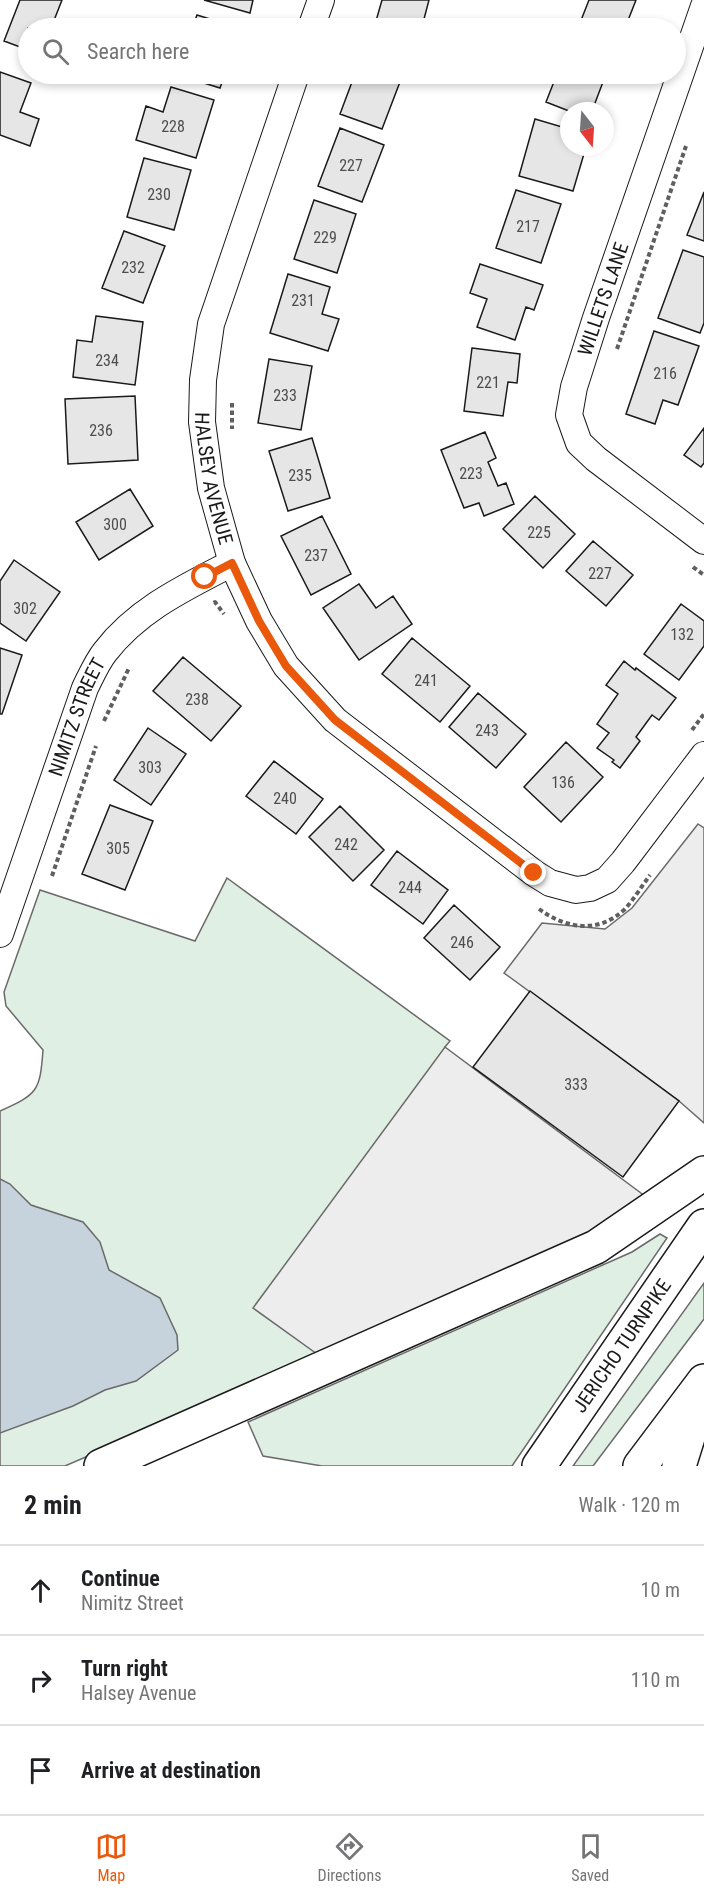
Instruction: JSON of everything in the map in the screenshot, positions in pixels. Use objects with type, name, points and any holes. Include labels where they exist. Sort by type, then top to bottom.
[{"type":"main road","points":[[101,1466],[596,1247],[704,1173]]},
{"type":"main road","name":"JERICHO TURNPIKE","points":[[539,1466],[704,1226]]},
{"type":"main road","points":[[640,1466],[704,1383]]},
{"type":"main road","points":[[679,1466],[704,1383]]},
{"type":"street","points":[[315,18],[321,0]]},
{"type":"street","name":"WILLETS LANE","points":[[686,58],[704,6]]},
{"type":"street","name":"HALSEY AVENUE","points":[[293,84],[211,324],[203,380],[202,422],[211,488],[232,563],[259,621],[286,666],[335,720],[534,873],[550,883],[576,890],[590,888],[608,880],[704,755]]},
{"type":"street","name":"WILLETS LANE","points":[[677,84],[596,318],[574,387],[569,415],[579,443],[596,459],[704,541]]},
{"type":"street","name":"NIMITZ STREET","points":[[0,934],[85,688],[104,653],[130,623],[176,591],[232,563]]},
{"type":"path","points":[[617,349],[689,140]]},
{"type":"path","points":[[232,401],[232,434]]},
{"type":"path","points":[[210,604],[215,602],[225,614]]},
{"type":"path","points":[[101,731],[132,662]]},
{"type":"path","points":[[690,733],[704,714]]},
{"type":"path","points":[[52,876],[97,742]]},
{"type":"path","points":[[539,909],[564,924],[581,927],[604,922],[624,909],[656,866]]},
{"type":"green space","points":[[227,878],[450,1041],[445,1047],[319,1356],[65,1466],[0,1466],[0,1111],[22,1100],[35,1090],[43,1050],[6,1006],[4,992],[40,890],[195,941]]},
{"type":"green space","points":[[660,1234],[667,1238],[512,1466],[322,1466],[263,1456],[248,1422],[632,1252]]},
{"type":"green space","points":[[704,1283],[704,1319],[593,1466],[573,1466]]},
{"type":"shaded area","points":[[698,824],[704,828],[704,1123],[679,1101],[504,973],[542,923],[605,929],[632,908]]},
{"type":"shaded area","points":[[445,1047],[657,1205],[324,1359],[253,1308]]},
{"type":"shaded area","points":[[0,1179],[10,1184],[31,1205],[83,1222],[100,1242],[109,1270],[160,1298],[177,1335],[178,1350],[136,1381],[105,1390],[73,1406],[0,1433]]},
{"type":"building","points":[[20,0],[62,0],[55,18],[18,18],[18,46],[4,41]]},
{"type":"building","points":[[204,0],[253,0],[250,13]]},
{"type":"building","points":[[382,0],[429,0],[424,18],[377,18]]},
{"type":"building","points":[[589,0],[636,0],[629,18],[582,18]]},
{"type":"building","points":[[0,72],[18,78],[18,84],[31,84],[20,112],[39,119],[30,146],[0,135]]},
{"type":"building","points":[[207,84],[221,84],[220,88]]},
{"type":"building","points":[[351,84],[399,84],[382,129],[340,114]]},
{"type":"building","points":[[553,84],[602,84],[595,102],[560,102],[560,107],[546,102]]},
{"type":"building","points":[[171,87],[214,100],[196,158],[136,140],[146,106],[163,112]]},
{"type":"building","points":[[535,119],[560,126],[560,156],[583,156],[573,191],[519,176]]},
{"type":"building","points":[[340,128],[384,145],[362,202],[318,186]]},
{"type":"building","points":[[144,158],[191,170],[174,230],[127,217]]},
{"type":"building","points":[[516,190],[561,204],[541,263],[496,248]]},
{"type":"building","points":[[704,192],[704,241],[687,235]]},
{"type":"building","points":[[314,200],[356,214],[337,273],[294,259]]},
{"type":"building","points":[[124,231],[165,246],[143,303],[102,288]]},
{"type":"building","points":[[683,250],[704,257],[704,323],[700,333],[658,318]]},
{"type":"building","points":[[480,264],[543,285],[534,310],[526,307],[515,340],[477,327],[487,299],[470,293]]},
{"type":"building","points":[[288,274],[330,287],[322,314],[339,319],[328,351],[270,333]]},
{"type":"building","points":[[96,316],[143,322],[135,385],[73,377],[77,340],[92,342]]},
{"type":"building","points":[[654,331],[699,346],[678,405],[663,400],[655,424],[626,414]]},
{"type":"building","points":[[472,348],[520,354],[517,383],[508,382],[503,416],[464,411]]},
{"type":"building","points":[[269,359],[312,366],[301,430],[258,423]]},
{"type":"building","points":[[135,396],[138,460],[68,464],[65,399]]},
{"type":"building","points":[[704,428],[704,463],[701,467],[684,455]]},
{"type":"building","points":[[485,432],[496,458],[488,462],[498,486],[506,483],[514,504],[484,516],[479,503],[464,508],[441,450]]},
{"type":"building","points":[[312,438],[330,498],[288,511],[269,451]]},
{"type":"building","points":[[130,489],[153,526],[99,560],[76,522]]},
{"type":"building","points":[[535,496],[575,534],[543,568],[503,529]]},
{"type":"building","points":[[322,516],[351,574],[311,595],[281,536]]},
{"type":"building","points":[[593,541],[633,575],[606,606],[566,571]]},
{"type":"building","points":[[14,560],[60,592],[26,641],[0,623],[0,581]]},
{"type":"building","points":[[359,584],[376,608],[393,596],[412,624],[359,660],[323,608]]},
{"type":"building","points":[[681,604],[704,621],[704,646],[679,680],[644,654]]},
{"type":"building","points":[[412,638],[470,686],[440,722],[382,674]]},
{"type":"building","points":[[0,648],[22,655],[2,714],[0,714]]},
{"type":"building","points":[[183,657],[241,706],[211,741],[153,691]]},
{"type":"building","points":[[624,661],[676,698],[659,720],[652,715],[636,737],[640,741],[620,768],[612,762],[614,760],[597,748],[609,733],[597,724],[618,694],[606,685]]},
{"type":"building","points":[[478,693],[526,734],[496,768],[449,727]]},
{"type":"building","points":[[148,728],[186,754],[151,805],[114,780]]},
{"type":"building","points":[[566,742],[603,777],[561,822],[524,787]]},
{"type":"building","points":[[274,761],[323,799],[296,834],[246,796]]},
{"type":"building","points":[[110,805],[153,821],[125,890],[82,874]]},
{"type":"building","points":[[340,806],[384,850],[353,881],[309,837]]},
{"type":"building","points":[[397,851],[448,890],[423,924],[371,885]]},
{"type":"building","points":[[454,905],[500,947],[470,980],[424,938]]},
{"type":"building","points":[[530,991],[679,1101],[623,1177],[473,1067]]},
{"type":"route","points":[[205,577],[232,563],[259,621],[286,666],[335,720],[534,873]]}]
